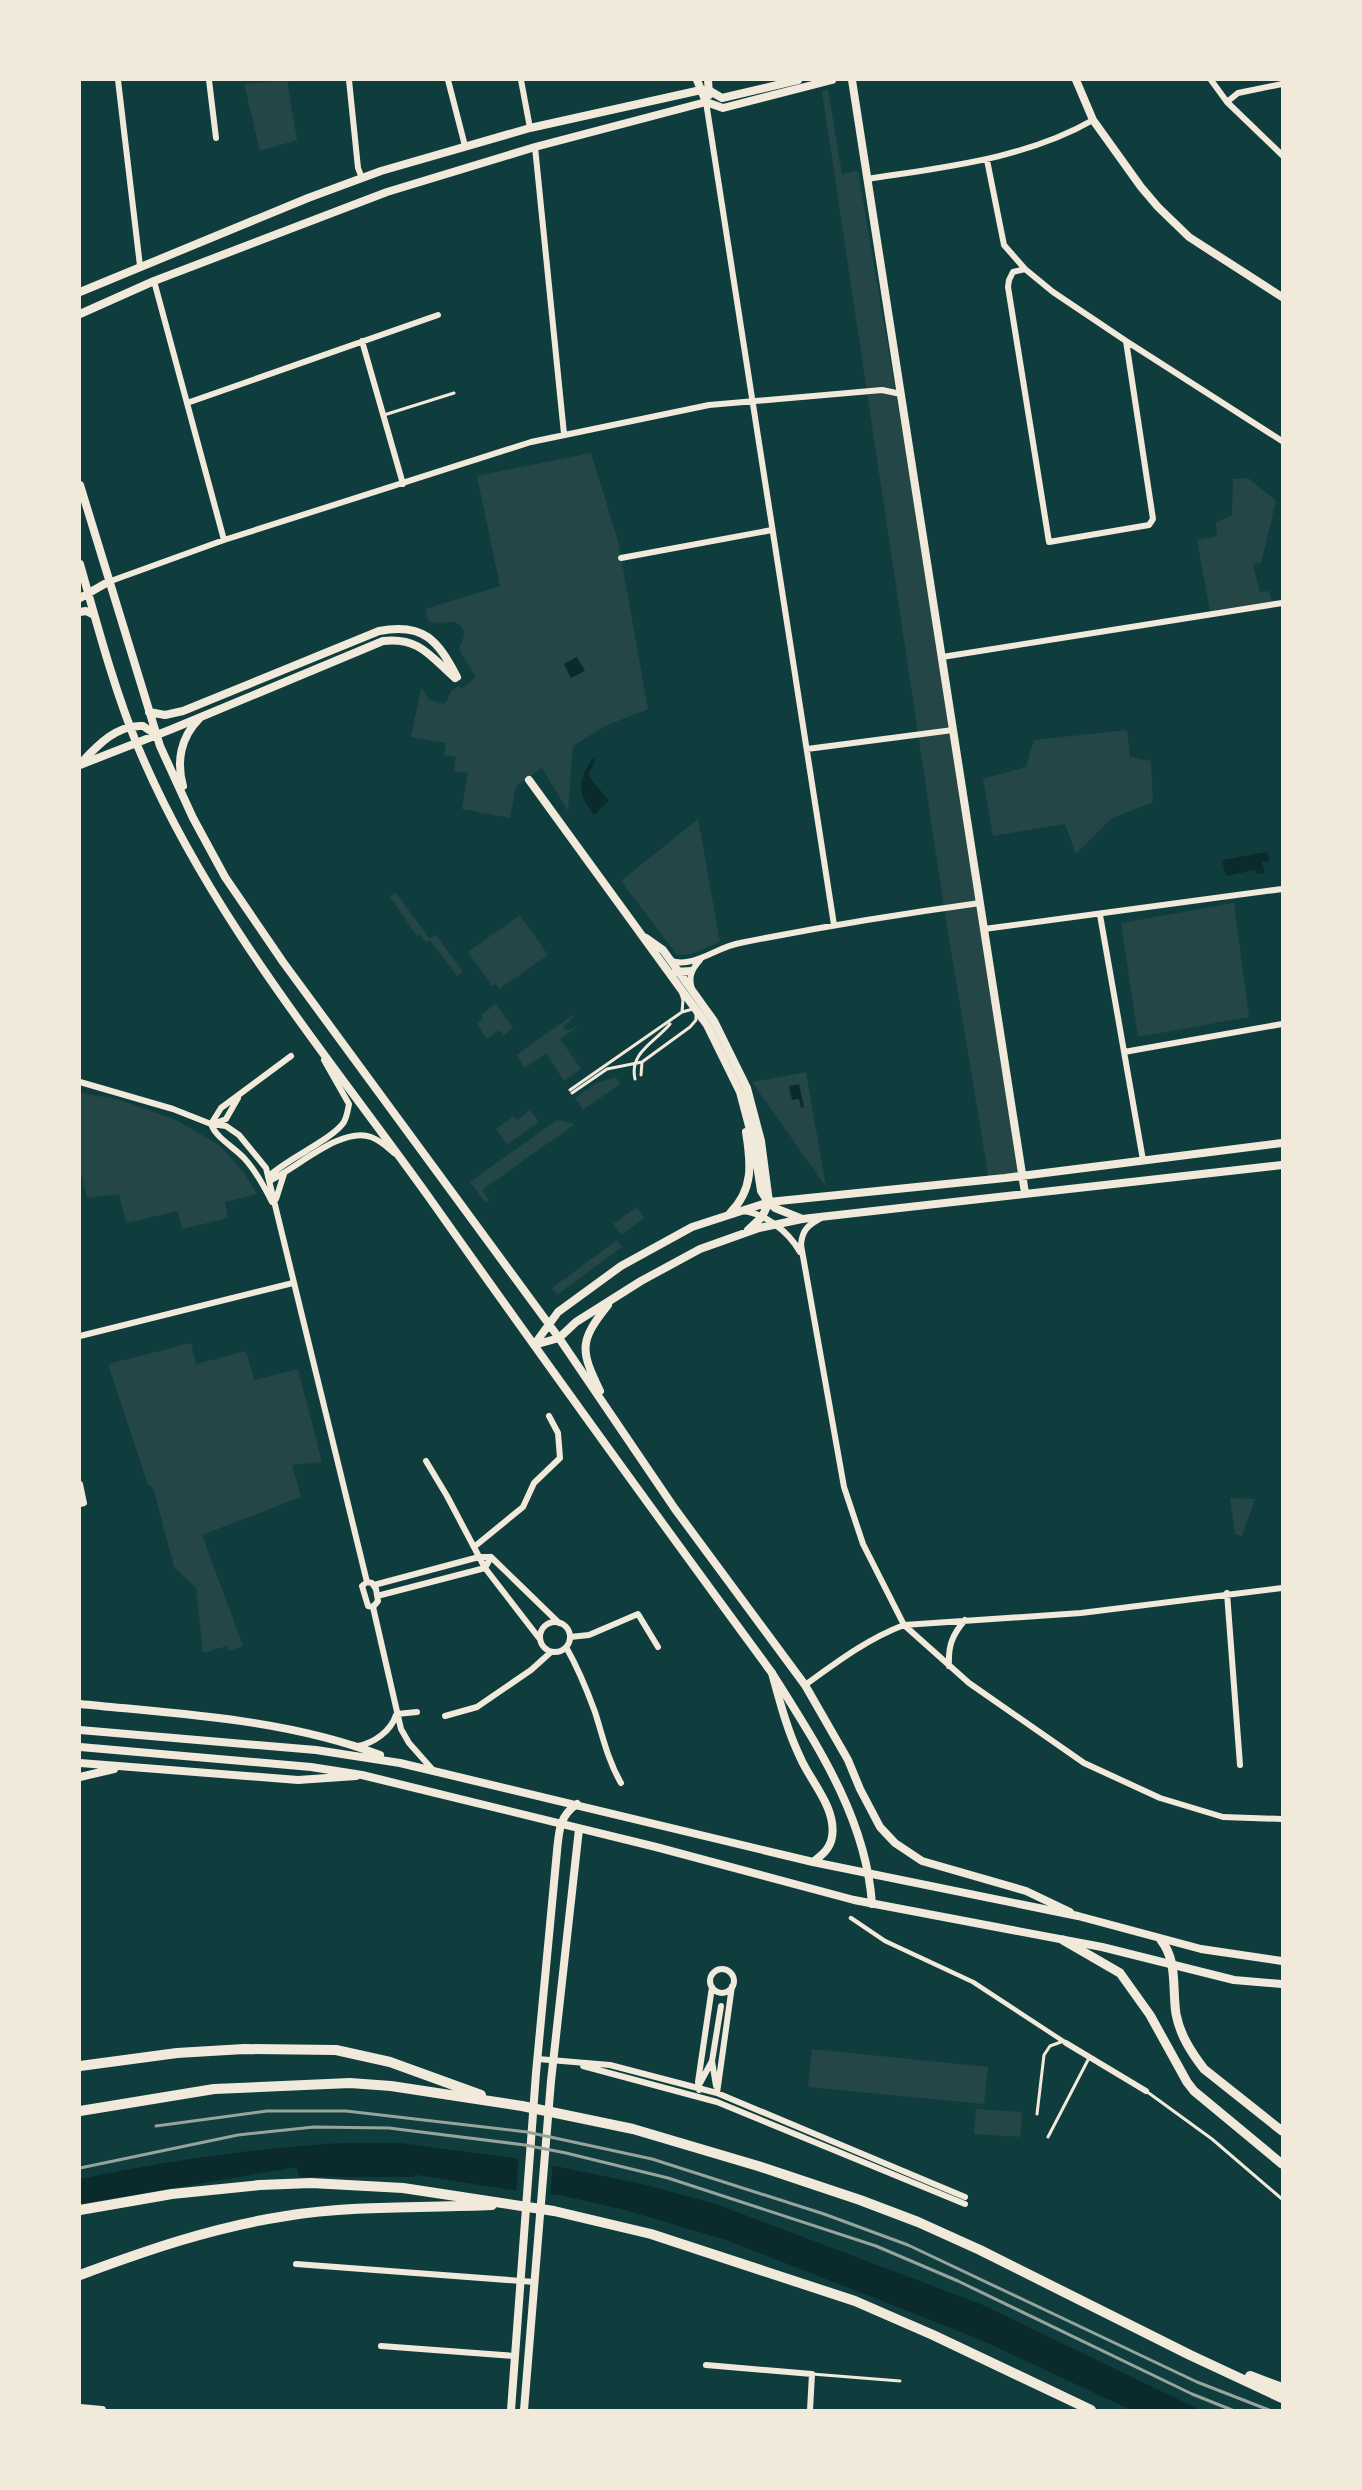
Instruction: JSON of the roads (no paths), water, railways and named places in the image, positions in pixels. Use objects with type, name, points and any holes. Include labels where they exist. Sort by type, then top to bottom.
[{"type":"highway","points":[[80,2066],[177,2053],[244,2049],[336,2050],[390,2062],[507,2104]]},
{"type":"highway","points":[[80,2112],[214,2089],[315,2084],[391,2086],[507,2104],[633,2129],[679,2141],[860,2200],[925,2225],[1282,2398]]},
{"type":"highway","points":[[80,2210],[182,2192],[312,2183],[384,2186],[516,2204],[633,2229],[819,2288],[923,2330],[1091,2410]]},
{"type":"highway","points":[[80,2275],[194,2235],[288,2215],[374,2209],[516,2204]]},
{"type":"highway","points":[[1190,2355],[1282,2388]]},
{"type":"main road","points":[[80,292],[362,178],[465,146],[530,128],[705,90],[722,98],[798,80]]},
{"type":"main road","points":[[80,314],[154,281],[387,192],[535,147],[706,102],[723,108],[832,80]]},
{"type":"main road","points":[[772,1673],[789,1731],[800,1758],[825,1803],[832,1825],[833,1836],[828,1848],[813,1862]]},
{"type":"main road","points":[[80,1704],[227,1720],[298,1731],[358,1746],[400,1763]]},
{"type":"main road","points":[[80,1730],[316,1750],[432,1769],[813,1862],[951,1888],[1078,1916],[1161,1940],[1241,1957],[1282,1961]]},
{"type":"main road","points":[[80,1747],[311,1767],[362,1775],[560,1823],[872,1904],[1063,1940],[1233,1980],[1282,1984]]},
{"type":"main road","points":[[80,1763],[298,1780],[362,1775]]},
{"type":"main road","points":[[80,1777],[130,1767]]},
{"type":"main road","points":[[1063,1940],[1120,1973],[1150,2015],[1194,2091],[1282,2164]]},
{"type":"main road","points":[[1161,1940],[1173,1965],[1174,1998],[1179,2026],[1195,2057],[1204,2069],[1282,2131]]},
{"type":"street","points":[[118,80],[140,266]]},
{"type":"street","points":[[209,80],[216,138]]},
{"type":"street","points":[[349,80],[358,168],[362,178]]},
{"type":"street","points":[[448,80],[465,146]]},
{"type":"street","points":[[521,80],[530,128]]},
{"type":"street","points":[[697,80],[705,90]]},
{"type":"street","points":[[708,80],[705,90],[706,102],[834,925]]},
{"type":"street","points":[[852,80],[1025,1193]]},
{"type":"street","points":[[1076,80],[1093,120],[1141,187],[1189,237],[1282,297]]},
{"type":"street","points":[[1211,80],[1227,102],[1282,155]]},
{"type":"street","points":[[1227,102],[1238,93],[1282,84]]},
{"type":"street","points":[[868,179],[987,160],[1093,120]]},
{"type":"street","points":[[535,147],[564,434]]},
{"type":"street","points":[[987,160],[1004,245],[1025,269],[1053,292],[1126,341],[1282,441]]},
{"type":"street","points":[[1025,269],[1013,272],[1008,288],[1049,542],[1149,525],[1153,519],[1126,341]]},
{"type":"street","points":[[154,281],[224,540]]},
{"type":"street","points":[[187,403],[438,315]]},
{"type":"street","points":[[362,341],[382,416],[404,484]]},
{"type":"street","points":[[80,598],[108,582],[224,540],[531,442],[709,405],[882,390],[902,394]]},
{"type":"street","points":[[80,485],[156,735],[193,818],[225,877],[283,962],[559,1338],[675,1509],[805,1685],[848,1760],[880,1827],[895,1843],[922,1861],[1026,1891],[1078,1916]]},
{"type":"street","points":[[621,558],[772,530]]},
{"type":"street","points":[[80,564],[136,744],[189,850],[220,903],[315,1043],[772,1673],[805,1726],[841,1792],[870,1874],[872,1904]]},
{"type":"street","points":[[942,657],[1282,603]]},
{"type":"street","points":[[80,612],[94,615]]},
{"type":"street","points":[[80,765],[201,717],[366,646],[383,641],[401,641],[424,648],[456,677],[445,654],[432,638],[401,628],[379,631],[183,711],[165,715],[149,712]]},
{"type":"street","points":[[193,818],[179,765],[187,734],[201,717]]},
{"type":"street","points":[[80,765],[106,739],[130,727],[143,726],[156,735]]},
{"type":"street","points":[[807,749],[953,730]]},
{"type":"street","points":[[529,780],[646,938],[663,967],[696,1009],[727,1062],[741,1095],[754,1145],[761,1191],[768,1202],[783,1212],[802,1219]]},
{"type":"street","points":[[984,929],[1282,889]]},
{"type":"street","points":[[671,961],[681,964],[703,958],[731,944],[834,925],[980,903]]},
{"type":"street","points":[[1100,915],[1143,1160]]},
{"type":"street","points":[[646,938],[656,943],[707,1010],[734,1058],[747,1088],[761,1141],[768,1202],[762,1217],[740,1235]]},
{"type":"street","points":[[692,990],[691,971],[703,958]]},
{"type":"street","points":[[663,967],[679,972],[691,971]]},
{"type":"street","points":[[1124,1052],[1282,1024]]},
{"type":"street","points":[[270,1178],[280,1166],[334,1131],[344,1122],[348,1112],[349,1104],[315,1043]]},
{"type":"street","points":[[211,1124],[221,1108],[291,1056]]},
{"type":"street","points":[[80,1082],[173,1109],[231,1129],[262,1162],[270,1178],[293,1283],[370,1584],[378,1596],[378,1604],[374,1607]]},
{"type":"street","points":[[211,1124],[226,1119],[242,1093]]},
{"type":"street","points":[[728,1215],[737,1206],[748,1186],[748,1143],[741,1095]]},
{"type":"street","points":[[211,1124],[214,1131],[243,1157],[262,1183],[275,1208]]},
{"type":"street","points":[[262,1183],[284,1173],[340,1140],[363,1135],[373,1137],[402,1160]]},
{"type":"street","points":[[534,1345],[558,1312],[621,1266],[676,1234],[768,1202],[1022,1176],[1282,1143]]},
{"type":"street","points":[[262,1162],[270,1166],[280,1166]]},
{"type":"street","points":[[534,1345],[559,1338],[576,1322],[641,1281],[700,1249],[775,1224],[1025,1193],[1282,1165]]},
{"type":"street","points":[[275,1208],[284,1173]]},
{"type":"street","points":[[737,1212],[752,1213],[775,1224],[793,1241],[802,1255]]},
{"type":"street","points":[[825,1217],[806,1228],[802,1235],[802,1255],[844,1487],[863,1544],[904,1625],[969,1683],[1084,1763],[1160,1798],[1223,1817],[1282,1820]]},
{"type":"street","points":[[80,1336],[293,1283]]},
{"type":"street","points":[[611,1414],[587,1365],[585,1354],[587,1334],[612,1300]]},
{"type":"street","points":[[474,1547],[523,1507],[534,1483],[560,1458],[558,1433],[549,1416]]},
{"type":"street","points":[[374,1607],[368,1606],[362,1586],[479,1557],[491,1557],[559,1623],[567,1628],[570,1637],[566,1647],[559,1652],[551,1652],[543,1647],[539,1638],[485,1568],[479,1557],[447,1496],[426,1461]]},
{"type":"street","points":[[80,1485],[84,1503],[80,1504]]},
{"type":"street","points":[[378,1596],[485,1568],[491,1557]]},
{"type":"street","points":[[805,1685],[852,1650],[904,1625],[1081,1613],[1282,1587]]},
{"type":"street","points":[[1227,1593],[1240,1765]]},
{"type":"street","points":[[374,1607],[397,1714],[409,1743],[432,1769]]},
{"type":"street","points":[[570,1637],[589,1635],[638,1614],[658,1647]]},
{"type":"street","points":[[950,1666],[950,1642],[965,1620]]},
{"type":"street","points":[[539,1638],[545,1625],[559,1623]]},
{"type":"street","points":[[566,1647],[576,1664],[595,1711],[612,1768],[621,1783]]},
{"type":"street","points":[[445,1716],[477,1707],[531,1670],[551,1652]]},
{"type":"street","points":[[397,1714],[417,1712]]},
{"type":"street","points":[[358,1746],[383,1734],[393,1723],[397,1714]]},
{"type":"street","points":[[510,2410],[526,2232],[536,2080],[560,1823],[566,1813],[577,1804]]},
{"type":"street","points":[[524,2410],[551,2081],[579,1829]]},
{"type":"street","points":[[851,1918],[885,1941],[973,1982],[1089,2058],[1146,2091]]},
{"type":"street","points":[[704,2098],[697,2088],[712,1988],[710,1980],[712,1974],[722,1969],[732,1974],[732,1986],[717,2093]]},
{"type":"street","points":[[712,1988],[724,1993],[732,1986]]},
{"type":"street","points":[[717,2093],[712,2061],[721,2006]]},
{"type":"street","points":[[538,2059],[610,2065],[717,2093],[965,2200],[827,2149],[769,2122],[704,2098],[574,2063]]},
{"type":"street","points":[[697,2088],[712,2061]]},
{"type":"street","points":[[704,2098],[717,2093]]},
{"type":"street","points":[[296,2264],[535,2282]]},
{"type":"street","points":[[381,2346],[515,2356]]},
{"type":"street","points":[[706,2365],[812,2374],[810,2410]]},
{"type":"street","points":[[80,2408],[102,2410]]},
{"type":"lane","points":[[382,416],[454,393]]},
{"type":"lane","points":[[663,967],[680,992],[683,1000],[682,1012]]},
{"type":"lane","points":[[692,990],[696,1009],[696,1020],[690,1027],[642,1062],[607,1069],[571,1091],[682,1012],[696,1009],[707,1010]]},
{"type":"lane","points":[[635,1079],[634,1065],[639,1053],[658,1038],[673,1020]]},
{"type":"lane","points":[[641,1075],[642,1062]]},
{"type":"lane","points":[[1036,2114],[1044,2055],[1055,2043],[1066,2043]]},
{"type":"lane","points":[[1048,2137],[1089,2058]]},
{"type":"lane","points":[[1146,2091],[1212,2139],[1282,2199]]},
{"type":"lane","points":[[812,2374],[900,2381]]},
{"type":"railway","points":[[156,2126],[267,2111],[346,2111],[527,2132],[652,2159],[824,2214],[908,2245],[1197,2382],[1269,2410]]},
{"type":"railway","points":[[80,2168],[238,2135],[314,2127],[389,2128],[525,2145],[566,2153],[668,2178],[876,2246],[958,2281],[1192,2394],[1232,2410]]}]
